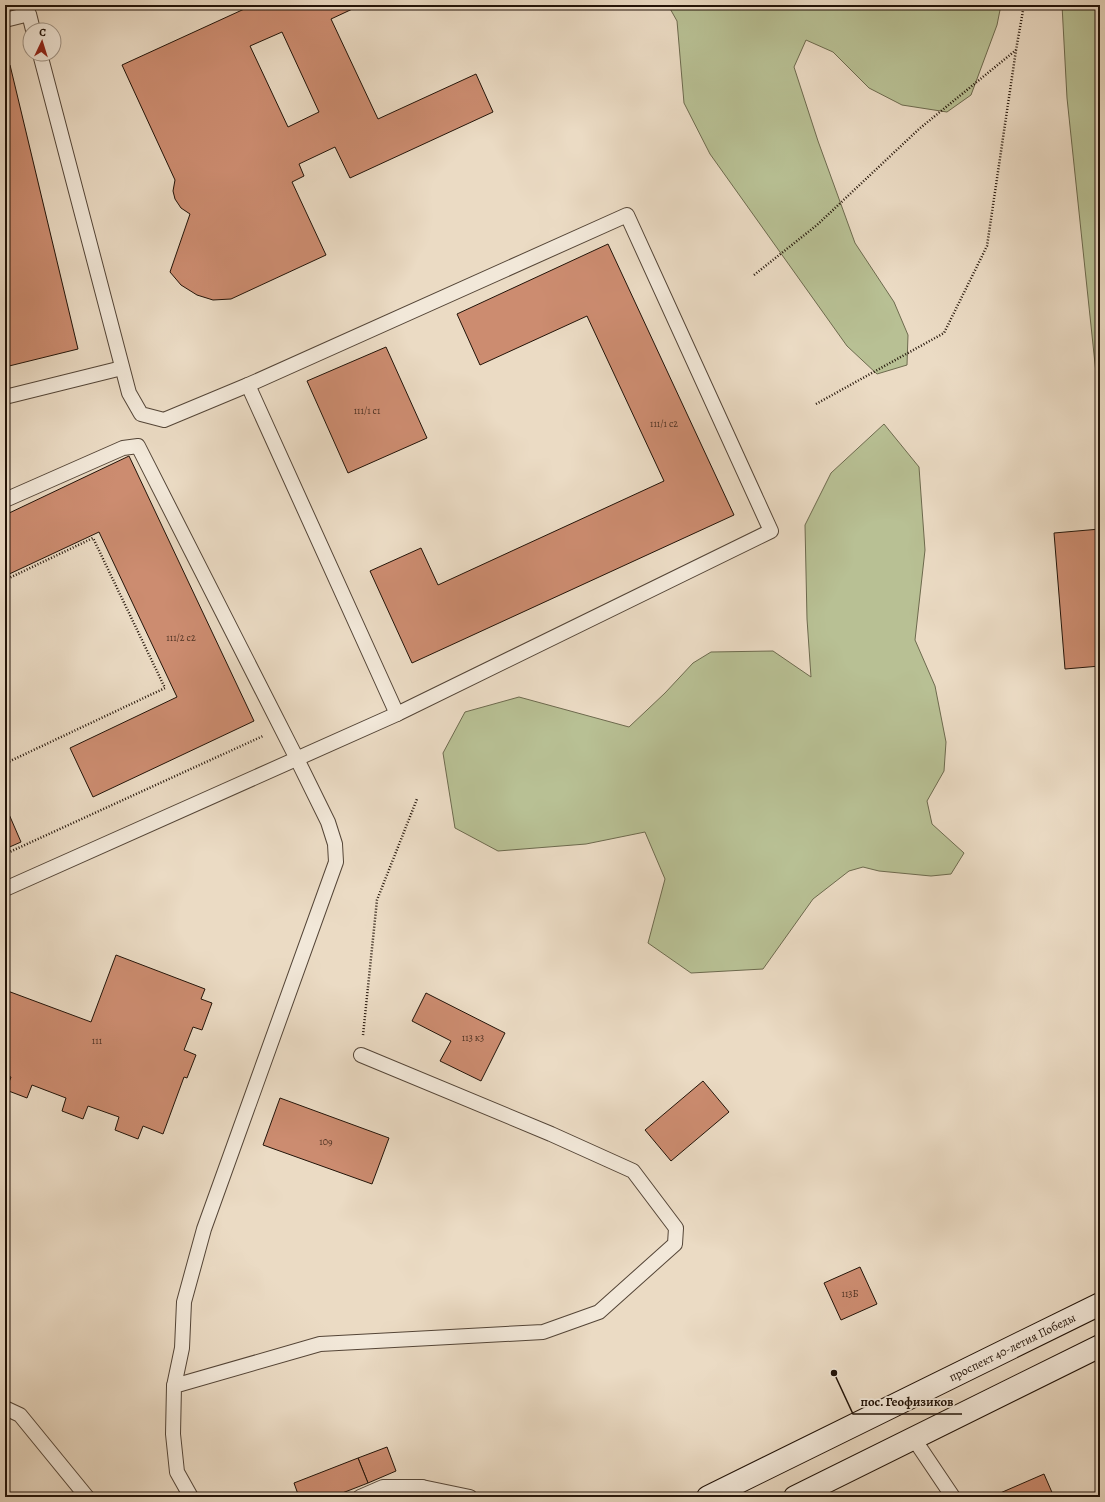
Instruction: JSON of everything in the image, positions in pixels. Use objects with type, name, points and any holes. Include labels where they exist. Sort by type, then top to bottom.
[{"type":"main road","name":"проспект 40-летия Победы","points":[[708,1497],[1100,1304]]},
{"type":"main road","points":[[795,1497],[1100,1346]]},
{"type":"lane","points":[[5,20],[29,14],[31,22]]},
{"type":"lane","points":[[5,889],[397,714],[771,532],[627,215],[248,385],[164,420],[141,414],[129,393],[42,62]]},
{"type":"lane","points":[[5,397],[122,368]]},
{"type":"lane","points":[[248,385],[397,714]]},
{"type":"lane","points":[[5,500],[123,448],[138,446],[298,759],[328,822],[336,844],[336,862],[204,1229],[184,1302],[182,1348],[174,1386],[173,1434],[178,1472],[191,1497]]},
{"type":"lane","points":[[174,1386],[320,1344],[543,1332],[599,1312],[675,1244],[676,1228],[633,1171],[551,1134],[361,1055]]},
{"type":"lane","points":[[5,1408],[20,1415],[88,1497]]},
{"type":"lane","points":[[914,1439],[953,1497]]},
{"type":"lane","points":[[360,1497],[383,1487],[470,1497]]},
{"type":"path","points":[[816,404],[944,333],[987,246],[1024,5]]},
{"type":"path","points":[[754,275],[817,225],[920,129],[1016,50]]},
{"type":"path","points":[[5,580],[93,538],[165,688],[6,763],[5,760]]},
{"type":"path","points":[[5,854],[264,736],[278,768]]},
{"type":"path","points":[[361,1055],[378,900],[417,799]]},
{"type":"green space","points":[[668,5],[1001,5],[997,25],[971,95],[947,112],[902,105],[869,88],[833,52],[806,40],[794,67],[818,141],[855,243],[894,302],[908,335],[907,365],[877,374],[847,346],[710,154],[684,103],[677,21]]},
{"type":"green space","points":[[1062,5],[1100,5],[1100,411],[1067,98]]},
{"type":"green space","points":[[884,424],[919,467],[925,550],[915,640],[935,686],[946,742],[944,771],[927,801],[932,824],[964,853],[951,874],[931,876],[879,871],[863,867],[849,871],[813,899],[763,969],[691,973],[648,943],[665,879],[645,832],[586,844],[498,851],[455,828],[443,753],[465,712],[519,697],[629,727],[665,693],[693,663],[711,652],[773,651],[811,677],[807,619],[805,525],[831,473]]},
{"type":"building","points":[[253,5],[361,5],[331,19],[378,119],[476,74],[493,112],[350,178],[335,147],[299,164],[304,176],[292,182],[326,255],[231,299],[213,300],[197,295],[181,285],[170,272],[190,214],[181,208],[175,199],[173,191],[175,180],[122,65]],"holes":[[[282,32],[319,112],[288,127],[250,46]]]},
{"type":"building","points":[[10,65],[78,349],[5,367],[5,312],[7,311],[5,301],[5,66]]},
{"type":"building","points":[[608,244],[734,515],[412,663],[370,571],[421,548],[438,585],[664,481],[587,316],[480,365],[457,314]]},
{"type":"building","points":[[386,347],[427,438],[348,473],[307,381]]},
{"type":"building","points":[[129,456],[254,721],[93,797],[70,748],[177,697],[99,532],[5,576],[5,515]]},
{"type":"building","points":[[1100,529],[1100,666],[1065,669],[1054,533]]},
{"type":"building","points":[[5,805],[21,842],[5,849]]},
{"type":"building","points":[[116,955],[205,989],[201,999],[212,1003],[202,1030],[193,1027],[184,1050],[196,1055],[187,1078],[184,1077],[163,1134],[143,1126],[138,1139],[115,1130],[119,1117],[88,1106],[83,1119],[62,1111],[66,1098],[32,1085],[27,1098],[6,1090],[11,1077],[5,1075],[5,990],[91,1022]]},
{"type":"building","points":[[426,993],[505,1033],[481,1081],[440,1061],[451,1041],[412,1021]]},
{"type":"building","points":[[703,1081],[729,1112],[671,1161],[645,1130]]},
{"type":"building","points":[[280,1098],[389,1138],[372,1184],[263,1145]]},
{"type":"building","points":[[860,1267],[877,1304],[841,1320],[824,1283]]},
{"type":"building","points":[[387,1447],[396,1471],[368,1483],[358,1458]]},
{"type":"building","points":[[358,1458],[368,1483],[332,1497],[299,1497],[294,1483]]},
{"type":"building","points":[[1044,1474],[1054,1497],[991,1497]]},
{"type":"place","name":"пос. Геофизиков","points":[[834,1373]]}]
